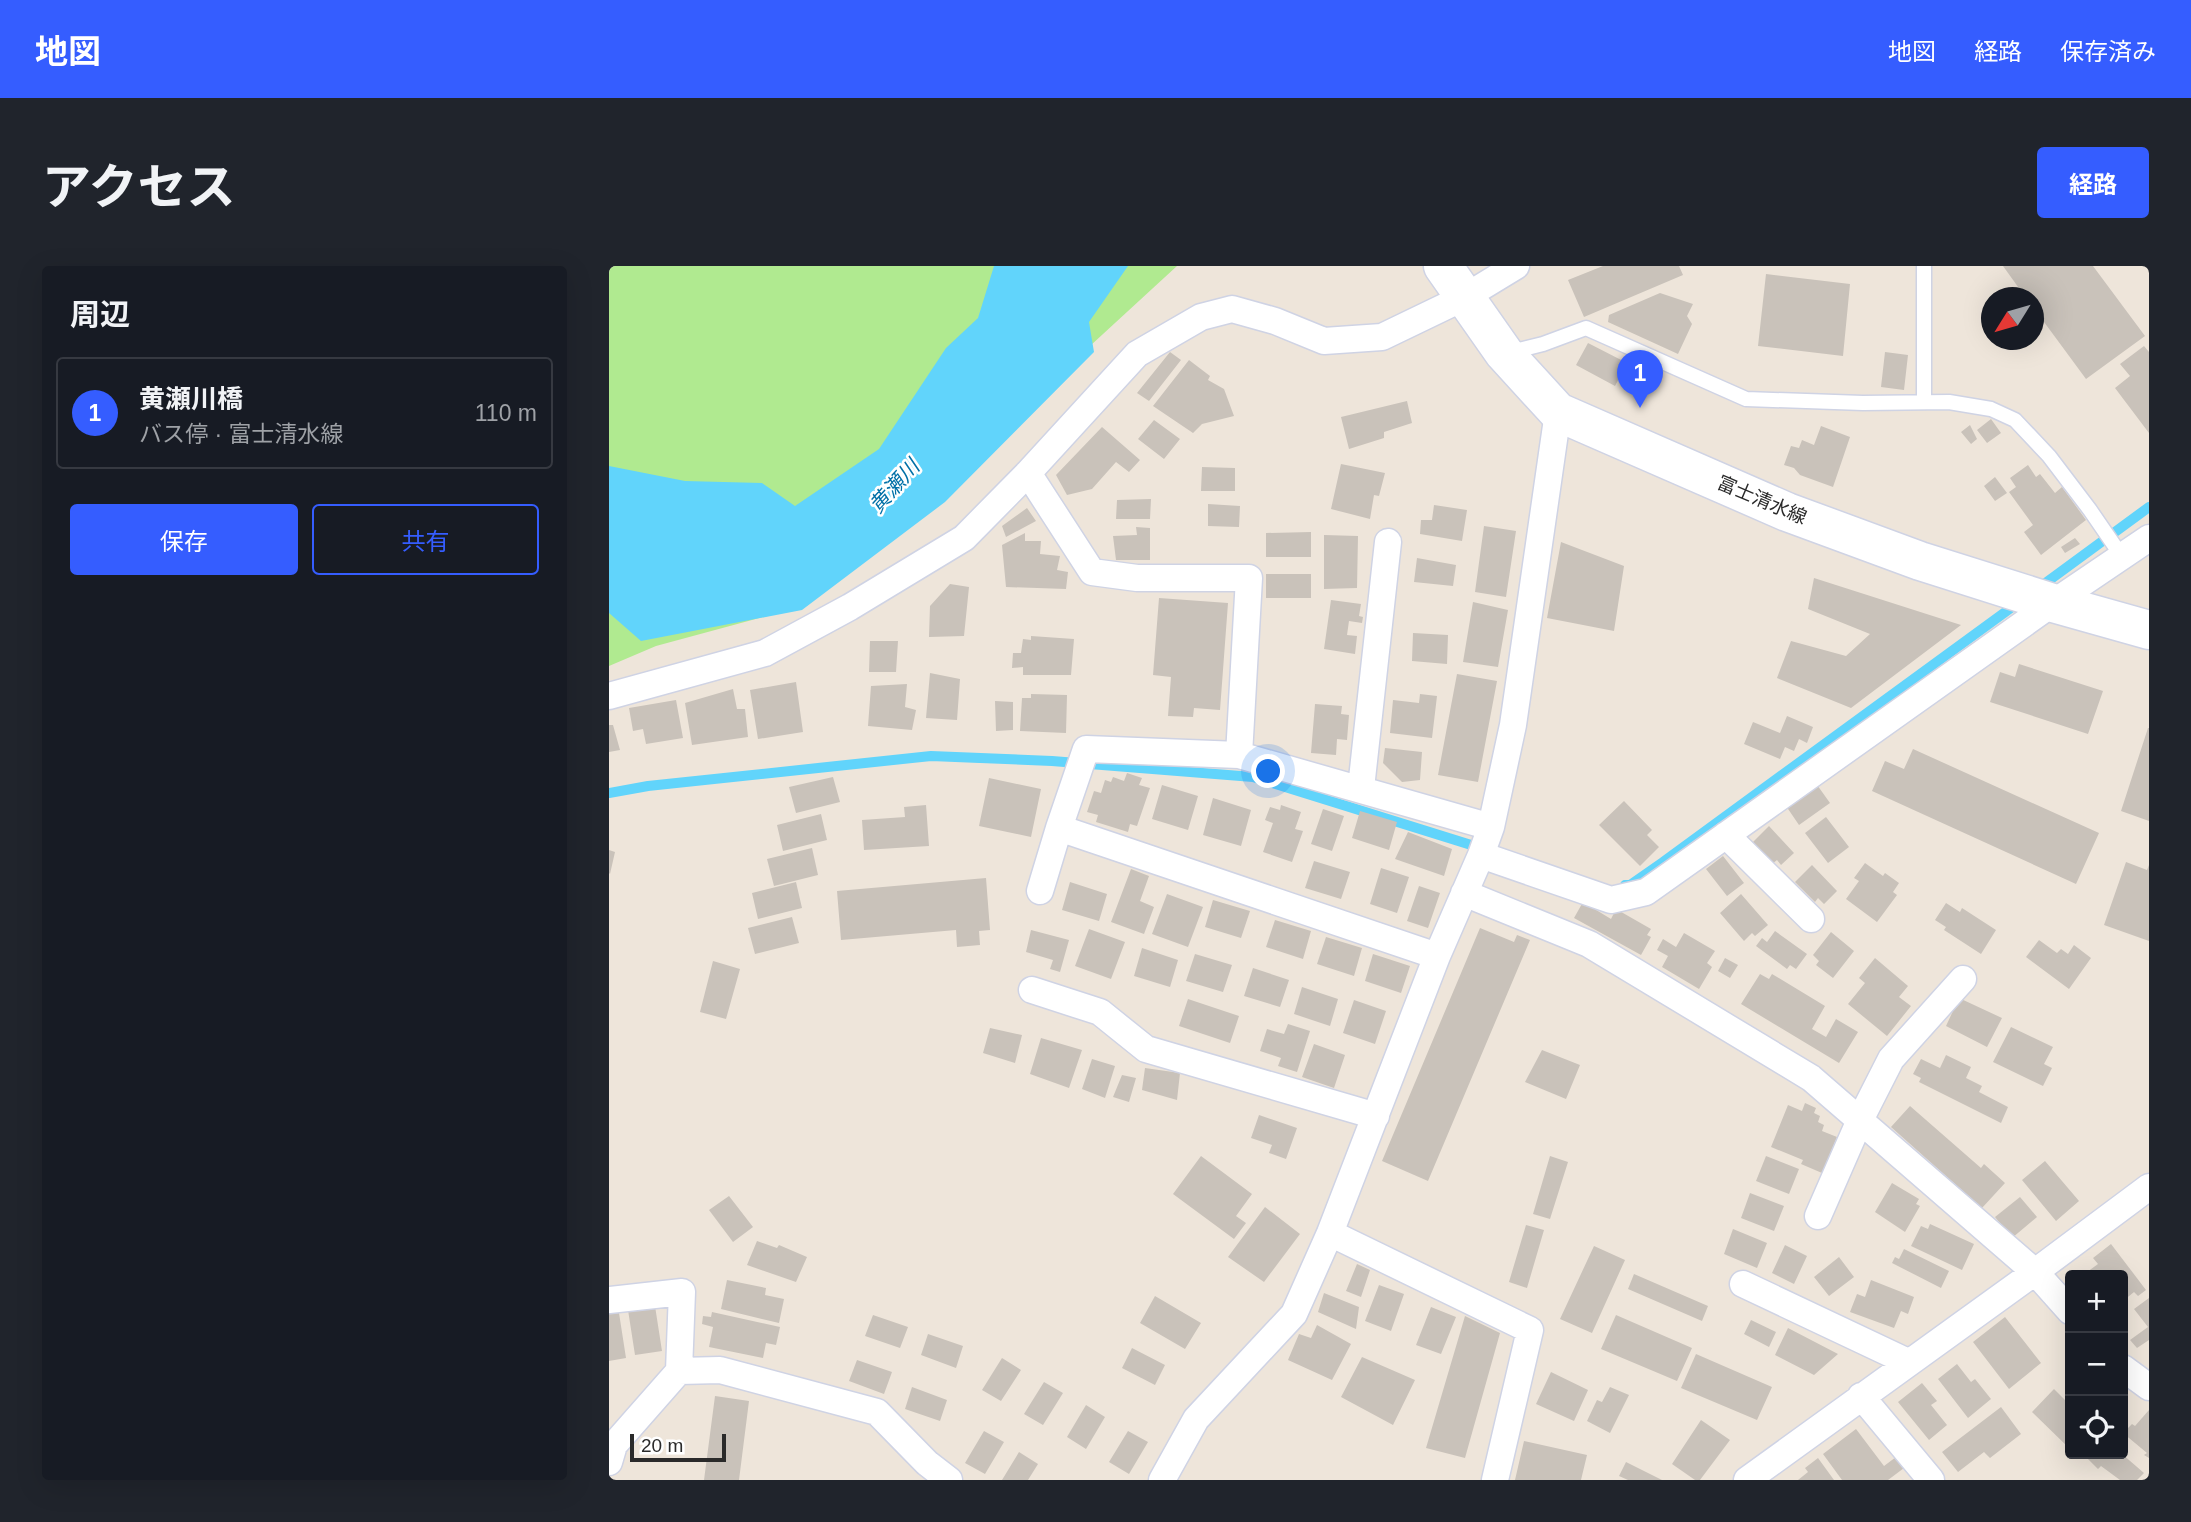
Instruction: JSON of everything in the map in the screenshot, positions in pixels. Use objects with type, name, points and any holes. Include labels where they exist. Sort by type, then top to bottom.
[{"type":"main road","name":"富士清水線","points":[[1443,266],[1504,353],[1558,412],[1787,512],[1920,561],[2149,630]]},
{"type":"street","points":[[609,696],[765,653],[850,607],[964,538],[1028,473],[1137,354],[1201,317],[1232,309],[1275,321],[1324,341],[1382,337],[1465,297],[1515,266]]},
{"type":"street","points":[[1162,1480],[1196,1419],[1294,1314],[1330,1233],[1437,956],[1492,827],[1513,725],[1558,412]]},
{"type":"street","points":[[1028,473],[1092,572],[1137,578],[1248,578],[1240,755]]},
{"type":"street","points":[[1481,855],[1611,900],[1646,892],[2149,538]]},
{"type":"street","points":[[1361,788],[1388,542]]},
{"type":"street","points":[[1040,891],[1086,749],[1240,755],[1492,827]]},
{"type":"street","points":[[1059,828],[1437,956]]},
{"type":"street","points":[[1726,835],[1811,919]]},
{"type":"street","points":[[1464,893],[1589,944],[1811,1078],[2035,1272],[2065,1305]]},
{"type":"street","points":[[1818,1216],[1860,1120],[1891,1059],[1963,979]]},
{"type":"street","points":[[1032,990],[1100,1012],[1146,1049],[1375,1116]]},
{"type":"street","points":[[1747,1480],[2149,1187]]},
{"type":"street","points":[[1330,1233],[1530,1330],[1495,1480]]},
{"type":"street","points":[[1743,1284],[1908,1362]]},
{"type":"street","points":[[609,1300],[681,1292],[679,1371],[614,1446],[609,1462]]},
{"type":"street","points":[[679,1371],[720,1370],[877,1412],[927,1463],[949,1480]]},
{"type":"street","points":[[2128,1372],[2149,1387]]},
{"type":"street","points":[[1861,1396],[1931,1480]]},
{"type":"lane","points":[[1924,266],[1924,402]]},
{"type":"lane","points":[[1504,353],[1543,344],[1586,328],[1746,399],[1863,403],[1949,402],[1991,409],[2015,420],[2049,456],[2123,558]]},
{"type":"green space","points":[[609,266],[1177,266],[808,605],[656,646],[609,666]]},
{"type":"water","name":"黄瀬川","points":[[994,266],[1128,266],[1089,322],[1094,352],[945,502],[802,610],[641,641],[609,613],[609,466],[685,481],[762,483],[795,506],[879,449],[946,348],[978,318]]},
{"type":"building","points":[[1603,266],[1679,266],[1683,275],[1584,317],[1568,280]]},
{"type":"building","points":[[2003,266],[2093,266],[2145,336],[2086,379],[2044,322],[2044,287],[2018,287]]},
{"type":"building","points":[[1766,274],[1850,284],[1843,356],[1758,346]]},
{"type":"building","points":[[1660,293],[1693,304],[1687,316],[1692,324],[1678,354],[1608,322],[1609,315]]},
{"type":"building","points":[[1588,343],[1627,363],[1615,386],[1576,365]]},
{"type":"building","points":[[2144,346],[2149,352],[2149,433],[2115,388],[2130,376],[2120,364]]},
{"type":"building","points":[[1170,352],[1181,360],[1149,401],[1137,393]]},
{"type":"building","points":[[1885,352],[1908,355],[1904,390],[1881,387]]},
{"type":"building","points":[[1189,360],[1210,376],[1208,380],[1224,389],[1234,416],[1202,424],[1193,433],[1153,406]]},
{"type":"building","points":[[1407,401],[1412,423],[1384,432],[1384,438],[1349,449],[1341,417]]},
{"type":"building","points":[[1991,419],[2001,433],[1987,443],[1977,430]]},
{"type":"building","points":[[1154,420],[1180,439],[1164,459],[1138,439]]},
{"type":"building","points":[[1970,425],[1977,439],[1971,444],[1961,432]]},
{"type":"building","points":[[1821,426],[1850,437],[1833,487],[1800,475],[1794,468],[1784,465],[1791,446],[1799,448],[1802,440],[1814,445]]},
{"type":"building","points":[[1102,427],[1140,460],[1129,472],[1116,462],[1092,489],[1067,495],[1056,475]]},
{"type":"building","points":[[1341,464],[1385,473],[1379,496],[1374,495],[1370,519],[1331,509]]},
{"type":"building","points":[[2028,465],[2036,477],[2040,474],[2055,493],[2062,487],[2086,520],[2041,555],[2024,532],[2033,525],[2009,492],[2016,487],[2010,478]]},
{"type":"building","points":[[1202,467],[1235,468],[1235,491],[1201,491]]},
{"type":"building","points":[[1995,477],[2007,493],[1995,501],[1984,486]]},
{"type":"building","points":[[1151,499],[1150,519],[1116,519],[1117,500]]},
{"type":"building","points":[[1208,504],[1240,506],[1239,527],[1208,526]]},
{"type":"building","points":[[1434,505],[1467,510],[1462,541],[1420,534],[1421,520],[1432,520]]},
{"type":"building","points":[[1027,508],[1036,521],[1006,537],[1002,526]]},
{"type":"building","points":[[1484,526],[1516,531],[1506,597],[1475,592]]},
{"type":"building","points":[[1136,527],[1150,528],[1150,560],[1116,560],[1113,536],[1137,535]]},
{"type":"building","points":[[1311,532],[1311,557],[1266,557],[1266,533]]},
{"type":"building","points":[[1025,533],[1025,541],[1041,541],[1040,554],[1060,556],[1057,570],[1068,572],[1066,589],[1006,587],[1002,545]]},
{"type":"building","points":[[1324,535],[1358,536],[1357,588],[1324,589]]},
{"type":"building","points":[[2075,538],[2080,544],[2065,553],[2061,547]]},
{"type":"building","points":[[1561,542],[1624,566],[1614,631],[1547,618]]},
{"type":"building","points":[[1417,558],[1456,565],[1453,586],[1414,582]]},
{"type":"building","points":[[1266,574],[1311,574],[1311,598],[1266,598]]},
{"type":"building","points":[[1814,578],[1961,625],[1851,708],[1777,678],[1791,641],[1846,656],[1870,634],[1808,609]]},
{"type":"building","points":[[950,584],[969,587],[964,636],[929,637],[930,606]]},
{"type":"building","points":[[1159,598],[1228,603],[1220,710],[1194,708],[1193,717],[1168,716],[1171,677],[1153,675]]},
{"type":"building","points":[[1331,600],[1361,604],[1359,616],[1363,617],[1362,623],[1349,621],[1347,635],[1357,636],[1355,654],[1324,649]]},
{"type":"building","points":[[1473,602],[1508,610],[1498,667],[1463,662]]},
{"type":"building","points":[[1413,633],[1448,635],[1447,664],[1412,661]]},
{"type":"building","points":[[1031,636],[1074,639],[1071,675],[1023,675],[1023,667],[1012,668],[1013,653],[1021,653],[1023,639],[1031,640]]},
{"type":"building","points":[[870,641],[898,641],[896,672],[869,672]]},
{"type":"building","points":[[2019,664],[2103,691],[2088,734],[1990,702],[2000,672],[2015,677]]},
{"type":"building","points":[[930,673],[960,679],[957,720],[926,718]]},
{"type":"building","points":[[1457,674],[1497,681],[1478,782],[1438,775]]},
{"type":"building","points":[[796,682],[803,732],[758,739],[750,690]]},
{"type":"building","points":[[907,684],[905,707],[916,710],[912,730],[868,726],[871,686]]},
{"type":"building","points":[[733,689],[737,709],[745,709],[748,737],[692,745],[685,703]]},
{"type":"building","points":[[1031,694],[1067,695],[1066,733],[1020,731],[1022,698],[1031,698]]},
{"type":"building","points":[[1420,694],[1437,696],[1432,738],[1390,733],[1393,700],[1419,703]]},
{"type":"building","points":[[676,700],[683,738],[646,744],[643,729],[633,731],[629,708]]},
{"type":"building","points":[[995,701],[1013,702],[1013,730],[996,731]]},
{"type":"building","points":[[1315,704],[1342,706],[1341,714],[1349,715],[1347,740],[1337,739],[1336,755],[1311,753]]},
{"type":"building","points":[[1787,716],[1813,727],[1807,743],[1799,739],[1794,751],[1785,747],[1780,759],[1744,744],[1753,722],[1780,733]]},
{"type":"building","points":[[609,725],[613,725],[620,750],[609,752]]},
{"type":"building","points":[[2149,728],[2149,821],[2121,811]]},
{"type":"building","points":[[1385,748],[1422,752],[1420,780],[1402,782],[1383,763]]},
{"type":"building","points":[[1913,749],[2099,833],[2076,884],[1872,791],[1885,761],[1904,769]]},
{"type":"building","points":[[1127,773],[1142,778],[1139,785],[1150,788],[1137,826],[1130,824],[1128,832],[1096,822],[1098,815],[1087,812],[1094,791],[1101,793],[1105,780],[1111,782],[1113,777],[1124,781]]},
{"type":"building","points":[[833,777],[840,802],[796,813],[789,787]]},
{"type":"building","points":[[989,778],[1041,789],[1031,837],[979,826]]},
{"type":"building","points":[[1815,782],[1830,803],[1799,825],[1784,803]]},
{"type":"building","points":[[1162,785],[1198,796],[1188,830],[1152,819]]},
{"type":"building","points":[[1213,798],[1251,810],[1241,846],[1203,835]]},
{"type":"building","points":[[1624,801],[1652,830],[1647,835],[1659,847],[1640,866],[1599,825]]},
{"type":"building","points":[[926,805],[929,846],[864,850],[862,820],[905,817],[904,807]]},
{"type":"building","points":[[1281,805],[1301,812],[1295,829],[1303,831],[1292,862],[1263,852],[1273,823],[1265,820],[1270,807],[1280,810]]},
{"type":"building","points":[[1323,809],[1344,816],[1332,851],[1311,844]]},
{"type":"building","points":[[1360,811],[1397,822],[1389,850],[1352,838]]},
{"type":"building","points":[[821,814],[827,840],[783,851],[777,825]]},
{"type":"building","points":[[1826,817],[1849,847],[1828,863],[1805,833]]},
{"type":"building","points":[[1769,826],[1794,853],[1781,865],[1777,860],[1772,864],[1752,843]]},
{"type":"building","points":[[1408,832],[1452,849],[1444,876],[1395,859]]},
{"type":"building","points":[[812,848],[818,875],[774,886],[767,859]]},
{"type":"building","points":[[609,850],[615,852],[610,874],[609,873]]},
{"type":"building","points":[[1723,856],[1744,883],[1727,896],[1706,869]]},
{"type":"building","points":[[1314,861],[1350,872],[1341,899],[1305,888]]},
{"type":"building","points":[[2126,862],[2147,870],[2149,865],[2149,941],[2104,925]]},
{"type":"building","points":[[1865,863],[1899,883],[1893,892],[1897,895],[1877,922],[1846,899],[1859,881],[1854,878]]},
{"type":"building","points":[[1812,865],[1837,891],[1824,904],[1818,898],[1815,902],[1795,882]]},
{"type":"building","points":[[1381,868],[1409,877],[1397,913],[1370,904]]},
{"type":"building","points":[[1131,869],[1149,876],[1140,901],[1154,907],[1144,934],[1111,922]]},
{"type":"building","points":[[986,878],[990,930],[979,931],[980,945],[957,947],[956,930],[841,940],[837,891]]},
{"type":"building","points":[[796,882],[802,908],[758,919],[752,893]]},
{"type":"building","points":[[1070,882],[1107,894],[1099,921],[1062,910]]},
{"type":"building","points":[[1419,886],[1440,893],[1428,928],[1407,921]]},
{"type":"building","points":[[1167,894],[1203,907],[1188,947],[1152,934]]},
{"type":"building","points":[[1741,894],[1768,925],[1755,936],[1752,933],[1744,941],[1720,913]]},
{"type":"building","points":[[1213,900],[1250,911],[1241,938],[1205,927]]},
{"type":"building","points":[[1583,902],[1611,919],[1616,909],[1651,929],[1647,935],[1651,937],[1641,955],[1574,918]]},
{"type":"building","points":[[1946,903],[1960,912],[1962,908],[1996,930],[1981,954],[1944,930],[1946,927],[1935,920]]},
{"type":"building","points":[[792,917],[799,943],[755,954],[748,928]]},
{"type":"building","points":[[1275,920],[1311,931],[1303,959],[1266,947]]},
{"type":"building","points":[[1480,928],[1514,942],[1517,935],[1530,940],[1428,1181],[1382,1161]]},
{"type":"building","points":[[1089,929],[1125,942],[1111,979],[1075,966]]},
{"type":"building","points":[[1031,930],[1069,940],[1060,972],[1050,969],[1053,960],[1026,952]]},
{"type":"building","points":[[1775,931],[1807,954],[1796,969],[1790,965],[1787,969],[1756,946],[1762,938],[1767,942]]},
{"type":"building","points":[[1831,932],[1854,951],[1833,978],[1816,965],[1819,961],[1813,955]]},
{"type":"building","points":[[1684,933],[1715,951],[1707,963],[1712,967],[1699,989],[1662,967],[1668,956],[1657,950],[1663,939],[1676,947]]},
{"type":"building","points":[[1326,937],[1362,948],[1354,976],[1317,964]]},
{"type":"building","points":[[2039,940],[2057,953],[2061,949],[2068,954],[2074,945],[2091,958],[2069,989],[2026,957]]},
{"type":"building","points":[[1142,948],[1178,960],[1170,987],[1134,976]]},
{"type":"building","points":[[1195,954],[1232,965],[1223,992],[1186,981]]},
{"type":"building","points":[[1373,954],[1410,966],[1401,993],[1365,981]]},
{"type":"building","points":[[1725,958],[1738,965],[1730,978],[1718,971]]},
{"type":"building","points":[[1875,958],[1908,986],[1899,997],[1911,1006],[1887,1036],[1848,1004],[1865,983],[1859,978]]},
{"type":"building","points":[[713,961],[740,969],[726,1019],[700,1012]]},
{"type":"building","points":[[1253,968],[1289,980],[1280,1007],[1244,996]]},
{"type":"building","points":[[1760,974],[1769,979],[1772,974],[1825,1006],[1812,1029],[1826,1037],[1836,1019],[1858,1032],[1839,1063],[1741,1004]]},
{"type":"building","points":[[1302,987],[1338,999],[1330,1026],[1294,1014]]},
{"type":"building","points":[[1959,998],[2002,1018],[1987,1047],[1946,1026]]},
{"type":"building","points":[[1188,999],[1239,1016],[1230,1043],[1179,1026]]},
{"type":"building","points":[[1354,1000],[1386,1011],[1375,1044],[1343,1033]]},
{"type":"building","points":[[1288,1024],[1310,1031],[1297,1072],[1278,1066],[1281,1058],[1260,1051],[1267,1029],[1284,1034]]},
{"type":"building","points":[[2011,1027],[2053,1047],[2044,1064],[2052,1068],[2043,1086],[1993,1062]]},
{"type":"building","points":[[990,1028],[1022,1035],[1015,1063],[983,1053]]},
{"type":"building","points":[[1041,1038],[1082,1050],[1069,1088],[1030,1074]]},
{"type":"building","points":[[1314,1044],[1345,1055],[1334,1088],[1302,1077]]},
{"type":"building","points":[[1542,1050],[1580,1065],[1566,1099],[1525,1082]]},
{"type":"building","points":[[1946,1055],[1971,1067],[1966,1078],[1982,1086],[1979,1092],[2008,1107],[2001,1123],[1919,1082],[1921,1078],[1913,1074],[1921,1059],[1940,1068]]},
{"type":"building","points":[[1092,1059],[1115,1066],[1105,1098],[1082,1089]]},
{"type":"building","points":[[1145,1068],[1180,1073],[1177,1100],[1142,1090]]},
{"type":"building","points":[[1122,1075],[1136,1078],[1129,1102],[1113,1097]]},
{"type":"building","points":[[1805,1103],[1816,1108],[1814,1113],[1820,1116],[1818,1122],[1824,1125],[1822,1131],[1837,1137],[1822,1173],[1801,1164],[1803,1160],[1771,1147],[1788,1105],[1802,1111]]},
{"type":"building","points":[[1910,1106],[1981,1168],[1984,1164],[2005,1183],[1982,1208],[1891,1127]]},
{"type":"building","points":[[1259,1115],[1297,1128],[1286,1159],[1269,1153],[1272,1145],[1251,1138]]},
{"type":"building","points":[[1201,1156],[1252,1194],[1236,1216],[1246,1223],[1234,1239],[1173,1194]]},
{"type":"building","points":[[1550,1156],[1568,1162],[1550,1219],[1533,1214]]},
{"type":"building","points":[[1766,1156],[1799,1169],[1789,1194],[1756,1181]]},
{"type":"building","points":[[2045,1161],[2079,1201],[2056,1221],[2022,1180]]},
{"type":"building","points":[[1892,1183],[1919,1199],[1916,1204],[1920,1206],[1905,1232],[1875,1212]]},
{"type":"building","points":[[1750,1193],[1784,1206],[1774,1231],[1741,1218]]},
{"type":"building","points":[[729,1196],[753,1227],[733,1242],[709,1210]]},
{"type":"building","points":[[2020,1197],[2037,1217],[2012,1238],[1995,1217]]},
{"type":"building","points":[[1265,1207],[1300,1234],[1264,1282],[1228,1257]]},
{"type":"building","points":[[1930,1224],[1974,1244],[1962,1270],[1911,1246],[1921,1226],[1928,1229]]},
{"type":"building","points":[[1526,1225],[1544,1230],[1527,1288],[1509,1282]]},
{"type":"building","points":[[1733,1229],[1767,1243],[1757,1268],[1724,1254]]},
{"type":"building","points":[[757,1241],[777,1248],[779,1245],[807,1257],[796,1282],[747,1265]]},
{"type":"building","points":[[2111,1244],[2146,1290],[2138,1296],[2134,1292],[2128,1297],[2128,1270],[2090,1270],[2098,1264],[2093,1258]]},
{"type":"building","points":[[1785,1245],[1807,1256],[1794,1284],[1772,1273]]},
{"type":"building","points":[[1594,1246],[1625,1260],[1592,1333],[1560,1319]]},
{"type":"building","points":[[1904,1249],[1949,1271],[1941,1288],[1892,1263],[1895,1257],[1899,1259]]},
{"type":"building","points":[[1839,1257],[1854,1277],[1829,1296],[1814,1277]]},
{"type":"building","points":[[1357,1264],[1370,1270],[1361,1297],[1346,1291]]},
{"type":"building","points":[[1634,1274],[1708,1306],[1702,1321],[1628,1289]]},
{"type":"building","points":[[727,1280],[766,1288],[765,1295],[784,1299],[779,1323],[721,1309]]},
{"type":"building","points":[[1871,1280],[1914,1297],[1908,1314],[1901,1311],[1894,1328],[1850,1312],[1857,1294],[1865,1297]]},
{"type":"building","points":[[1379,1285],[1404,1294],[1391,1331],[1365,1321]]},
{"type":"building","points":[[1324,1293],[1359,1307],[1356,1329],[1318,1312]]},
{"type":"building","points":[[1155,1296],[1201,1323],[1185,1349],[1140,1323]]},
{"type":"building","points":[[2149,1298],[2149,1340],[2137,1348],[2130,1340],[2148,1327],[2134,1309]]},
{"type":"building","points":[[655,1306],[662,1351],[635,1355],[628,1310]]},
{"type":"building","points":[[1431,1307],[1456,1317],[1441,1354],[1416,1345]]},
{"type":"building","points":[[712,1312],[780,1327],[776,1345],[766,1343],[763,1358],[709,1347],[713,1327],[702,1324],[703,1316],[711,1317]]},
{"type":"building","points":[[619,1313],[626,1358],[609,1361],[609,1314]]},
{"type":"building","points":[[873,1315],[908,1327],[900,1348],[865,1336]]},
{"type":"building","points":[[1616,1315],[1692,1348],[1677,1381],[1601,1349]]},
{"type":"building","points":[[1465,1316],[1500,1333],[1465,1458],[1426,1448]]},
{"type":"building","points":[[2005,1317],[2041,1363],[2009,1389],[1973,1342]]},
{"type":"building","points":[[1751,1320],[1776,1332],[1769,1347],[1744,1334]]},
{"type":"building","points":[[1317,1325],[1351,1344],[1332,1380],[1288,1360],[1299,1334],[1311,1338]]},
{"type":"building","points":[[1788,1328],[1838,1354],[1814,1375],[1775,1355]]},
{"type":"building","points":[[928,1334],[963,1346],[956,1368],[921,1355]]},
{"type":"building","points":[[1132,1348],[1165,1365],[1155,1385],[1122,1368]]},
{"type":"building","points":[[1696,1354],[1772,1387],[1757,1420],[1681,1388]]},
{"type":"building","points":[[1362,1357],[1415,1380],[1393,1425],[1341,1397]]},
{"type":"building","points":[[1002,1358],[1021,1370],[1001,1401],[982,1390]]},
{"type":"building","points":[[857,1360],[892,1372],[884,1394],[849,1381]]},
{"type":"building","points":[[1957,1364],[1971,1382],[1975,1379],[1991,1399],[1968,1418],[1938,1379]]},
{"type":"building","points":[[1551,1372],[1588,1390],[1574,1421],[1536,1404]]},
{"type":"building","points":[[1044,1382],[1063,1393],[1043,1425],[1024,1414]]},
{"type":"building","points":[[1922,1383],[1937,1401],[1931,1405],[1947,1425],[1929,1440],[1898,1402]]},
{"type":"building","points":[[912,1387],[947,1400],[940,1421],[905,1409]]},
{"type":"building","points":[[1610,1387],[1629,1395],[1610,1433],[1587,1421],[1597,1400],[1602,1402]]},
{"type":"building","points":[[2054,1389],[2065,1400],[2065,1444],[2032,1412]]},
{"type":"building","points":[[715,1396],[749,1401],[739,1480],[704,1480]]},
{"type":"building","points":[[1086,1405],[1105,1417],[1086,1449],[1067,1437]]},
{"type":"building","points":[[2001,1407],[2021,1434],[1990,1458],[1984,1452],[1958,1472],[1942,1452]]},
{"type":"building","points":[[2149,1410],[2149,1458],[2144,1455],[2147,1453],[2128,1437],[2128,1428],[2132,1424],[2135,1426]]},
{"type":"building","points":[[1701,1420],[1730,1440],[1700,1480],[1695,1480],[1672,1464]]},
{"type":"building","points":[[1856,1429],[1884,1466],[1896,1457],[1904,1468],[1888,1480],[1842,1480],[1823,1454]]},
{"type":"building","points":[[984,1431],[1004,1442],[985,1474],[965,1463]]},
{"type":"building","points":[[1128,1431],[1148,1442],[1129,1474],[1109,1462]]},
{"type":"building","points":[[1524,1441],[1587,1455],[1581,1480],[1515,1480]]},
{"type":"building","points":[[1019,1452],[1038,1464],[1028,1480],[1002,1480]]},
{"type":"building","points":[[1818,1458],[1834,1480],[1798,1480],[1808,1472],[1805,1468]]},
{"type":"building","points":[[2088,1459],[2128,1459],[2144,1473],[2137,1480],[2120,1480],[2101,1466],[2098,1469]]},
{"type":"building","points":[[1626,1462],[1662,1480],[1628,1480],[1619,1476]]},
{"type":"waterway","points":[[2040,587],[2149,507]]},
{"type":"waterway","points":[[1625,885],[1630,885],[1663,862],[2019,602]]},
{"type":"waterway","points":[[609,793],[648,786],[931,756],[1052,761],[1253,777],[1484,849]]},
{"type":"place","name":"黄瀬川橋","points":[[1640,408]]}]
